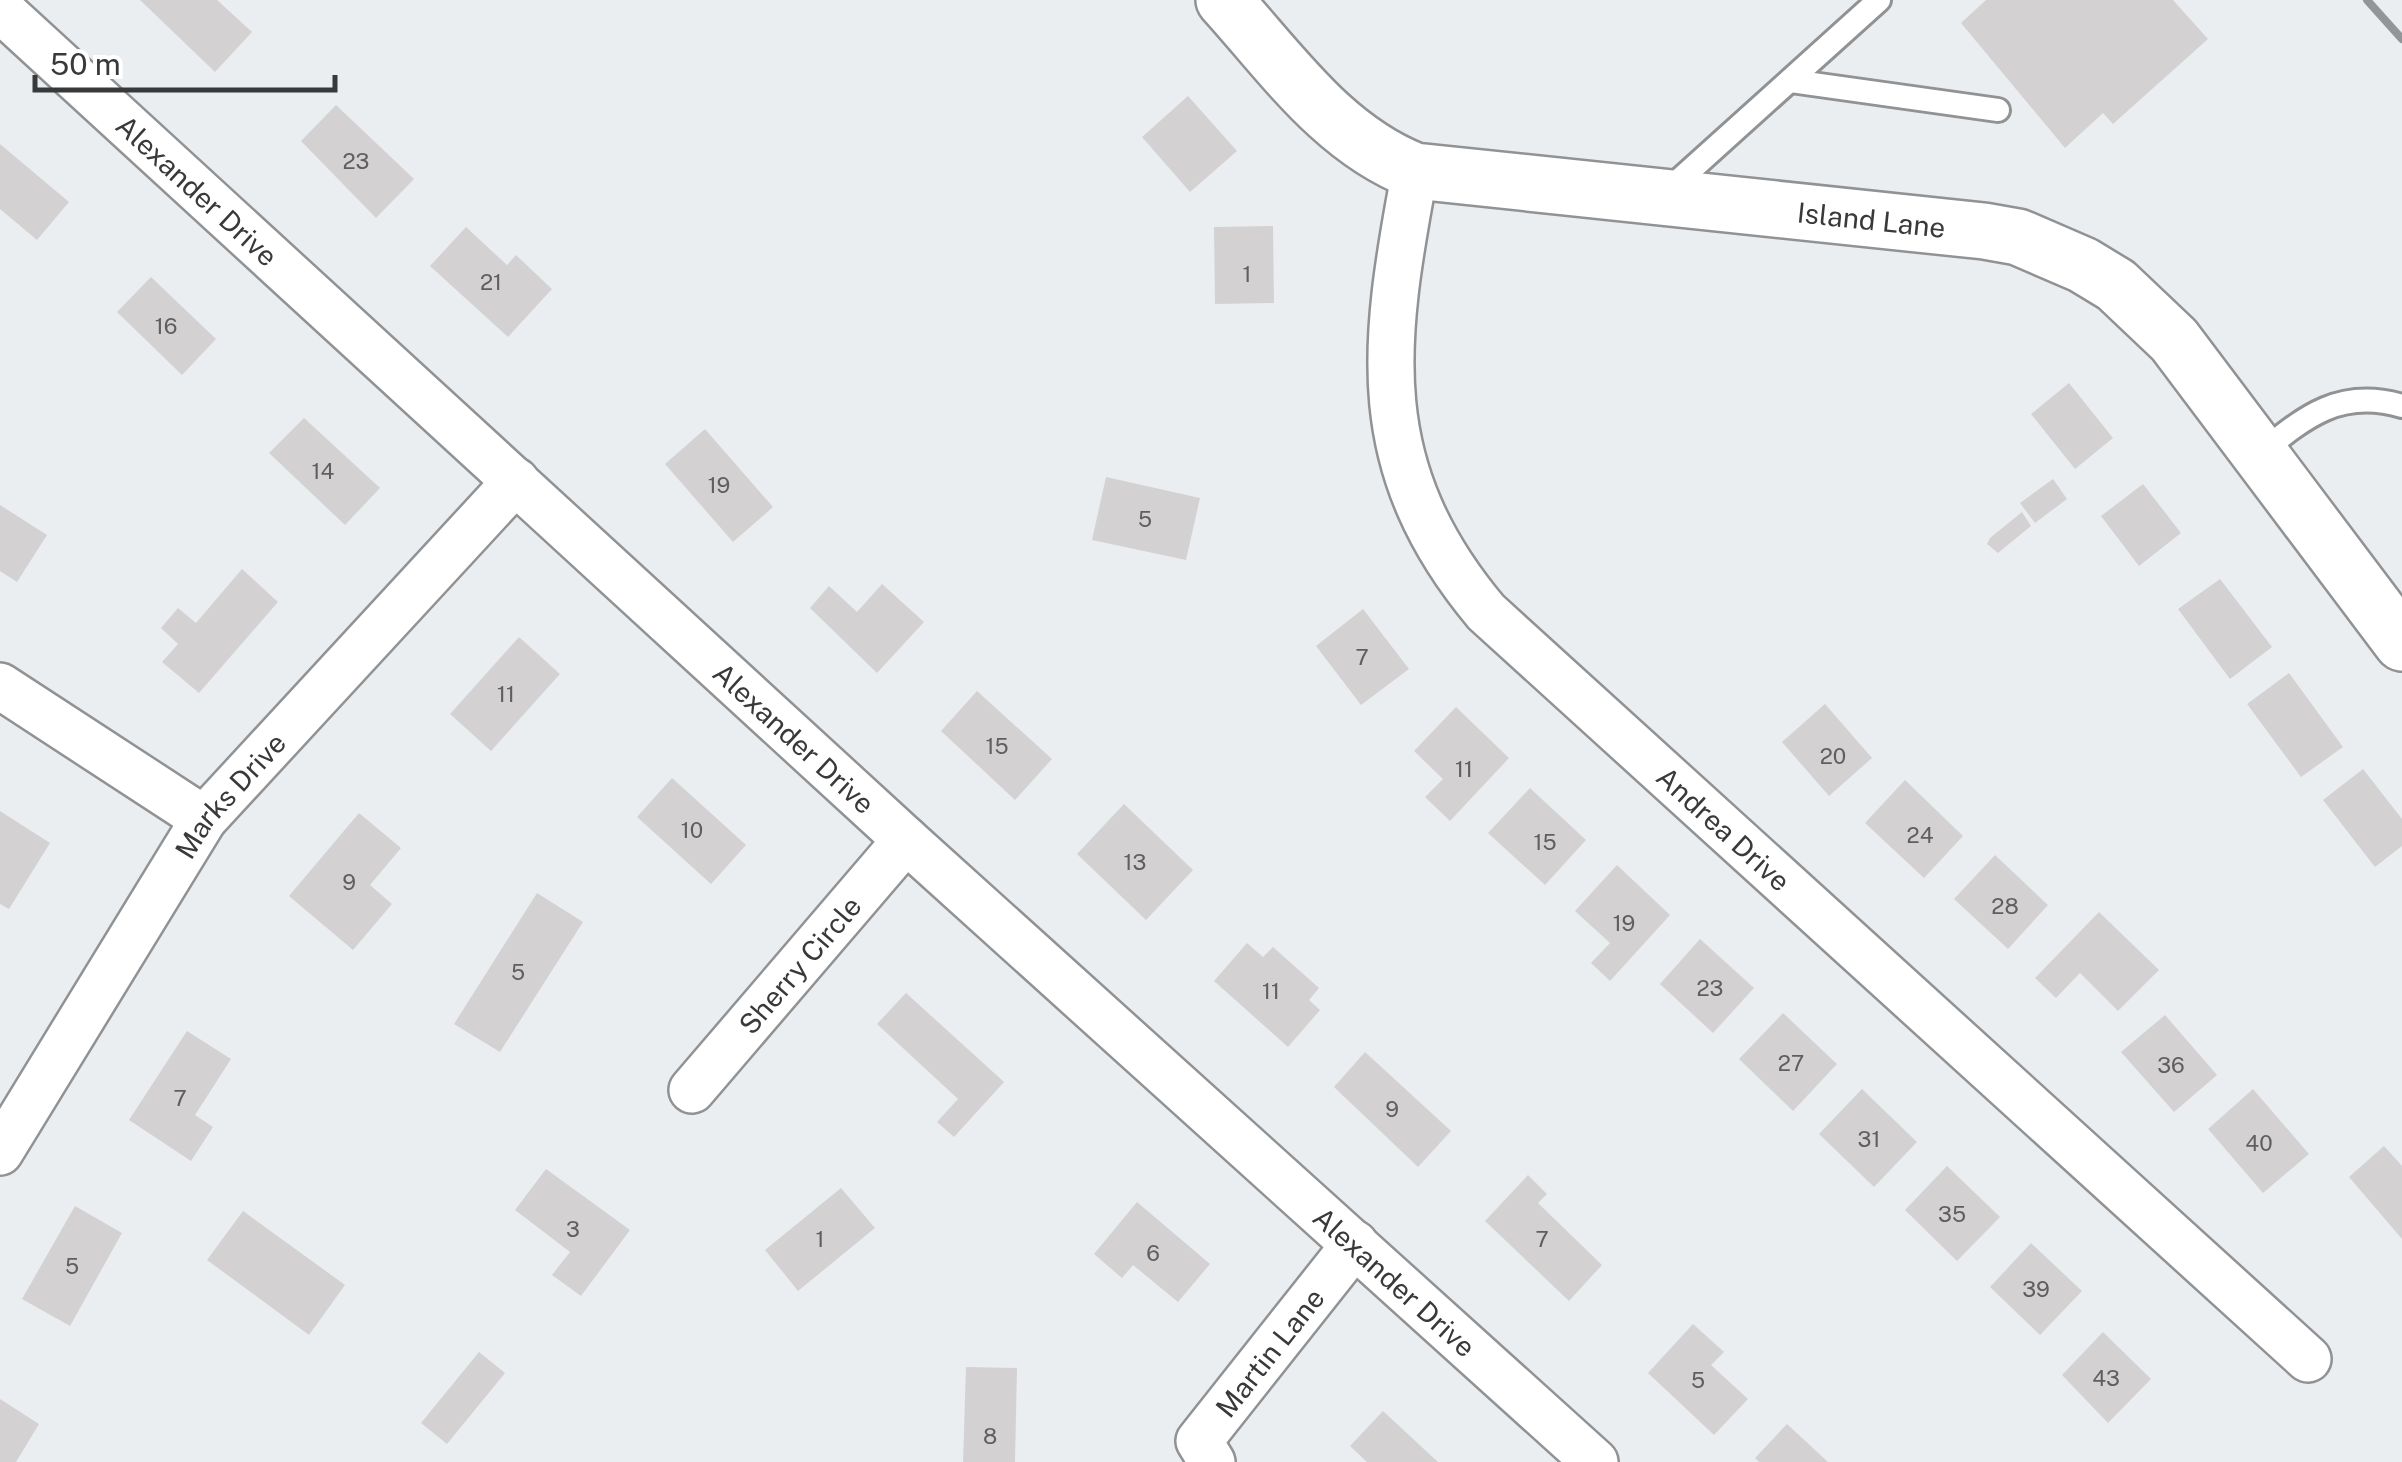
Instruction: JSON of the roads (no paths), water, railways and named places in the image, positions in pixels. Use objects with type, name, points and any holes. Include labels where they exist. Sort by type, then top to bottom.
[{"type":"street","name":"Island Lane","points":[[1224,0],[1333,122],[1360,144],[1415,171],[1984,231],[2049,248],[2116,285],[2174,340],[2402,642]]},
{"type":"street","name":"Alexander Drive","points":[[0,8],[906,840],[1594,1462]]},
{"type":"street","name":"Andrea Drive","points":[[1415,171],[1396,271],[1391,346],[1392,426],[1413,496],[1451,569],[1486,612],[2308,1359]]},
{"type":"street","name":"Marks Drive","points":[[0,1152],[204,819],[516,480]]},
{"type":"street","points":[[0,686],[204,819]]},
{"type":"street","name":"Sherry Circle","points":[[692,1090],[906,840]]},
{"type":"street","name":"Martin Lane","points":[[1212,1462],[1199,1441],[1356,1244]]},
{"type":"lane","points":[[1664,195],[1879,0]]},
{"type":"lane","points":[[1791,80],[1998,110]]},
{"type":"lane","points":[[2260,454],[2304,416],[2333,402],[2356,399],[2402,406]]},
{"type":"railway","points":[[2367,0],[2402,39]]}]
